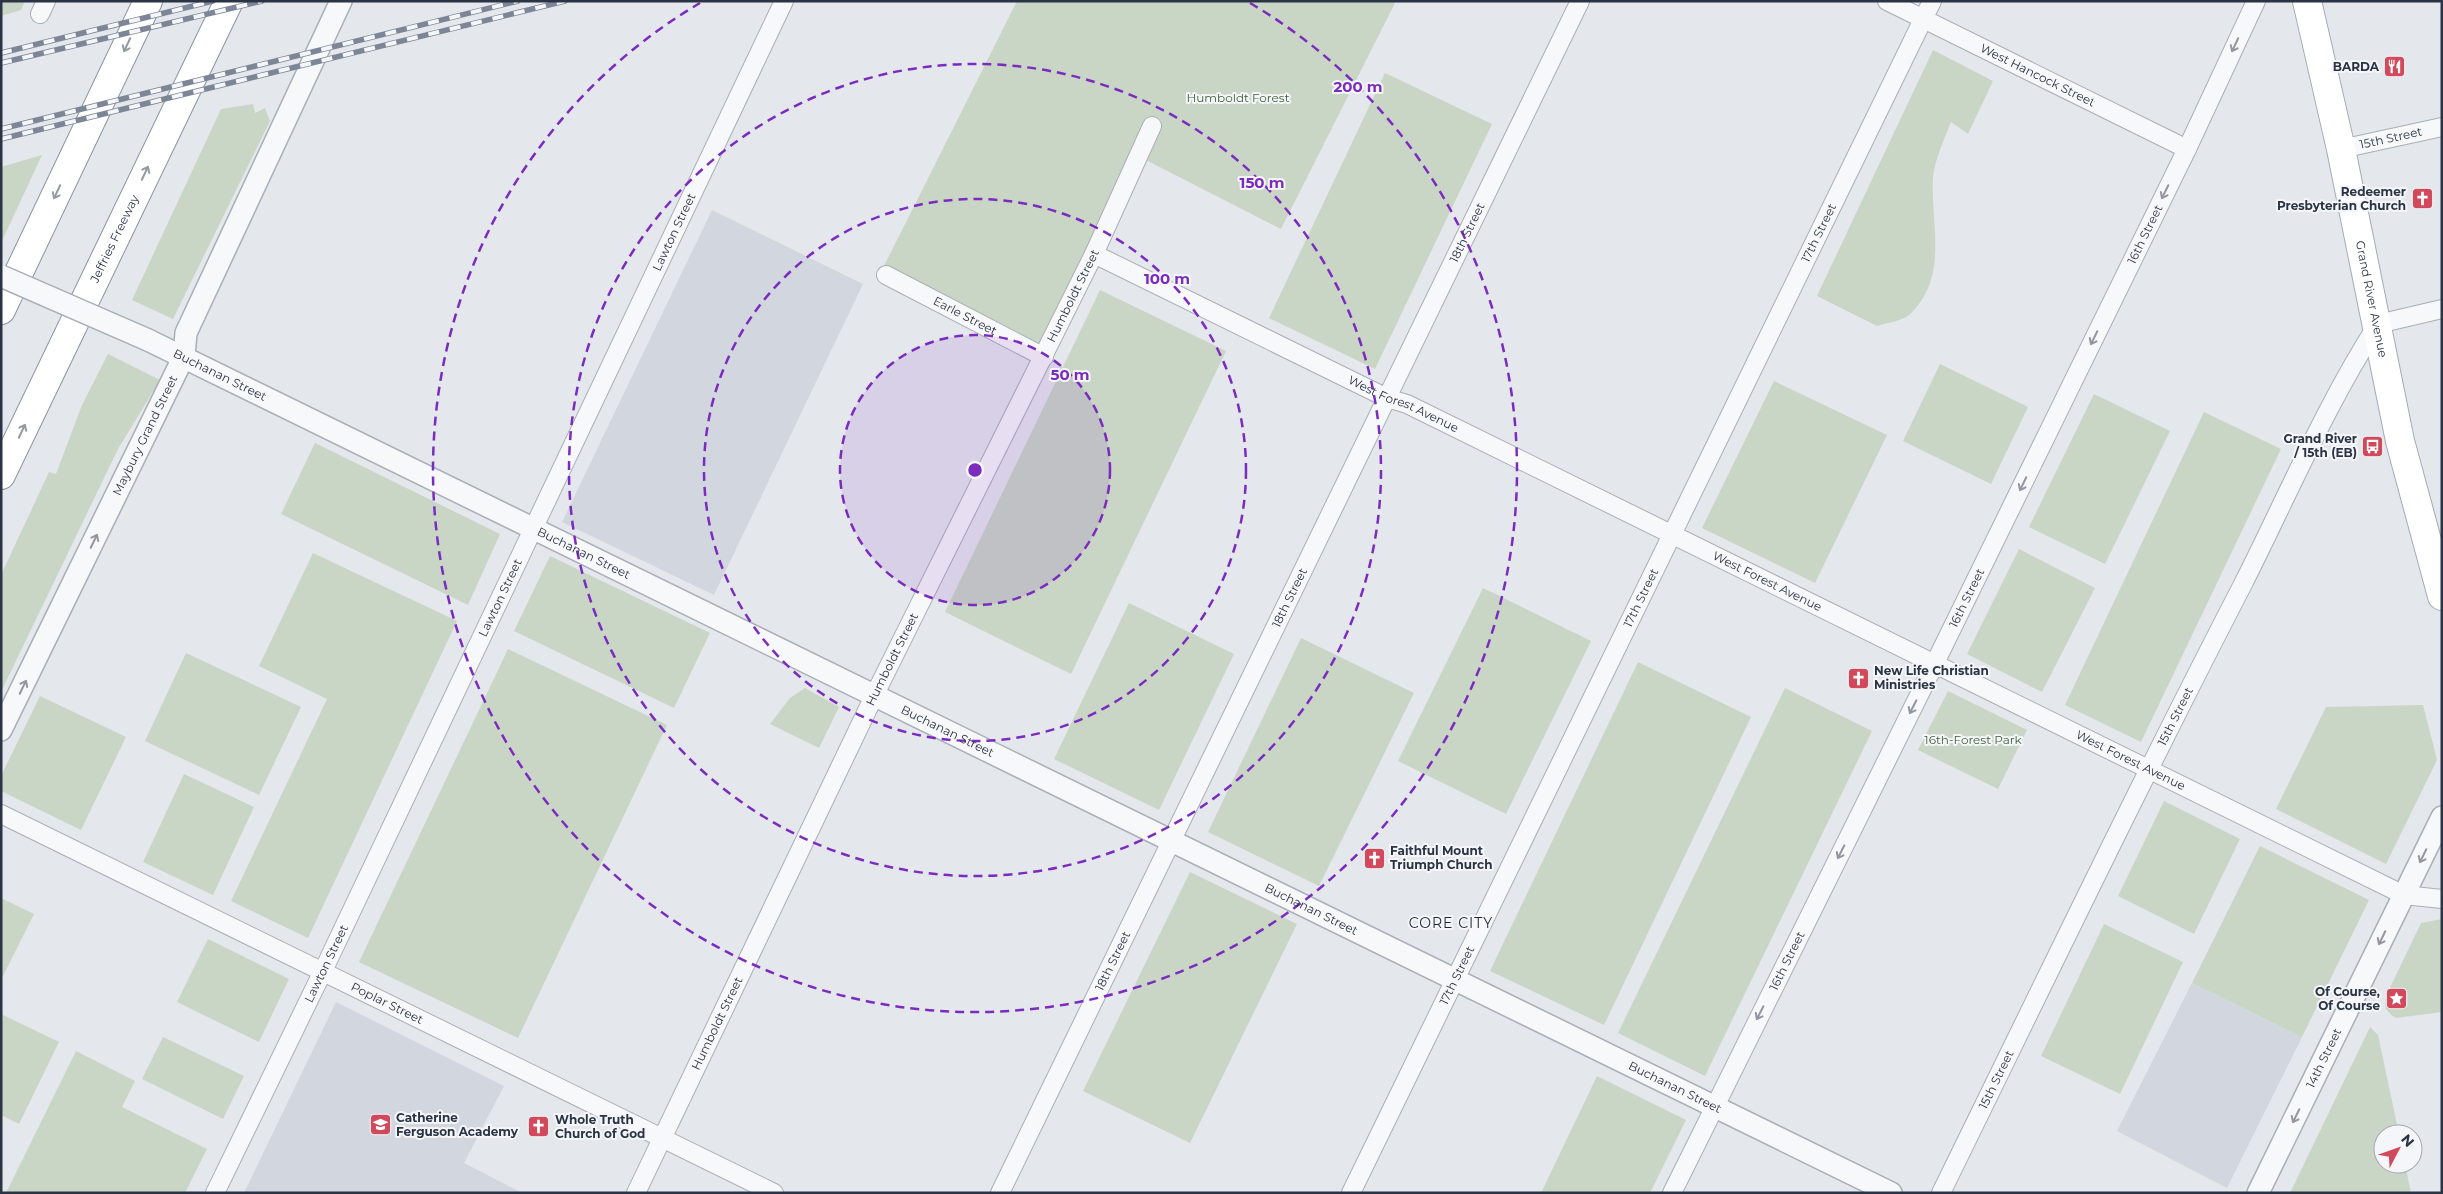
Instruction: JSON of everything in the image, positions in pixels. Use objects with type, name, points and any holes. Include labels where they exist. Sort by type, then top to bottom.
[{"type":"main road","points":[[1,310],[148,1]]},
{"type":"main road","name":"Jeffries Freeway","points":[[1,475],[229,1]]},
{"type":"main road","name":"Grand River Avenue","points":[[2307,1],[2378,324],[2400,441],[2442,596]]},
{"type":"street","name":"Maybury Grand Street","points":[[1,730],[184,356],[186,333],[341,1]]},
{"type":"street","name":"Lawton Street","points":[[215,1193],[323,972],[784,1]]},
{"type":"street","name":"18th Street","points":[[1000,1193],[1580,1]]},
{"type":"street","name":"West Hancock Street","points":[[1887,1],[2187,149]]},
{"type":"street","name":"17th Street","points":[[1351,1193],[1932,1]]},
{"type":"street","name":"16th Street","points":[[1672,1193],[2187,149],[2256,1]]},
{"type":"street","name":"Humboldt Street","points":[[636,1193],[875,694],[1094,254],[1152,126]]},
{"type":"street","name":"15th Street","points":[[2341,149],[2442,127]]},
{"type":"street","name":"West Forest Avenue","points":[[1094,254],[1387,398],[1407,404],[2404,895],[2442,899]]},
{"type":"street","name":"Earle Street","points":[[886,274],[1044,357]]},
{"type":"street","name":"Buchanan Street","points":[[1,276],[184,356],[532,529],[875,694],[1891,1193]]},
{"type":"street","points":[[2378,324],[2442,309]]},
{"type":"street","name":"15th Street","points":[[1941,1193],[2148,768],[2270,531],[2335,396],[2352,363],[2378,324]]},
{"type":"street","name":"Poplar Street","points":[[1,814],[774,1193]]},
{"type":"street","name":"14th Street","points":[[2258,1193],[2442,817]]},
{"type":"shaded area","points":[[712,210],[863,284],[714,595],[562,522]]},
{"type":"shaded area","points":[[2192,983],[2302,1037],[2227,1188],[2117,1131]]},
{"type":"shaded area","name":"Catherine Ferguson Academy","points":[[336,1002],[504,1086],[464,1163],[522,1193],[244,1193]]},
{"type":"green space","points":[[1,1],[25,1],[21,10],[1,16]]},
{"type":"green space","name":"Humboldt Forest","points":[[1017,1],[1396,1],[1281,229],[1138,156],[1042,346],[884,266]]},
{"type":"green space","points":[[1933,50],[1993,81],[1968,134],[1951,122],[1938,156],[1933,177],[1935,249],[1934,267],[1930,284],[1922,300],[1909,315],[1877,326],[1817,296]]},
{"type":"green space","points":[[1385,73],[1492,124],[1375,369],[1269,318]]},
{"type":"green space","points":[[253,104],[255,113],[265,108],[270,121],[173,319],[132,300],[221,109]]},
{"type":"green space","points":[[42,155],[1,243],[1,167]]},
{"type":"green space","points":[[1100,290],[1226,351],[1071,674],[945,612]]},
{"type":"green space","points":[[108,354],[160,380],[118,449],[1,692],[1,575],[49,472],[56,474],[82,405]]},
{"type":"green space","points":[[1940,364],[2028,407],[1991,484],[1903,441]]},
{"type":"green space","points":[[1774,381],[1887,435],[1815,583],[1702,528]]},
{"type":"green space","points":[[2094,394],[2170,431],[2105,564],[2029,527]]},
{"type":"green space","points":[[2204,412],[2281,449],[2141,742],[2065,705]]},
{"type":"green space","points":[[315,443],[500,534],[468,605],[281,514]]},
{"type":"green space","points":[[2019,549],[2095,588],[2042,692],[1967,654]]},
{"type":"green space","points":[[313,553],[457,621],[308,938],[231,901],[327,699],[259,666]]},
{"type":"green space","points":[[550,556],[710,633],[674,708],[514,631]]},
{"type":"green space","points":[[1483,588],[1591,641],[1506,814],[1398,761]]},
{"type":"green space","points":[[1129,603],[1234,654],[1159,810],[1054,759]]},
{"type":"green space","points":[[1301,638],[1414,693],[1319,886],[1208,832]]},
{"type":"green space","points":[[508,649],[667,725],[518,1038],[359,962]]},
{"type":"green space","points":[[186,653],[301,707],[259,795],[145,741]]},
{"type":"green space","points":[[1638,662],[1751,717],[1604,1025],[1490,971]]},
{"type":"green space","points":[[805,688],[839,707],[819,748],[770,724],[790,698]]},
{"type":"green space","points":[[1785,688],[1872,731],[1705,1076],[1618,1033]]},
{"type":"green space","name":"16th-Forest Park","points":[[1948,691],[2027,730],[1998,789],[1918,750]]},
{"type":"green space","points":[[40,696],[126,737],[81,830],[1,791],[1,776]]},
{"type":"green space","points":[[2423,705],[2437,760],[2386,864],[2276,809],[2326,707]]},
{"type":"green space","points":[[184,774],[254,807],[213,895],[143,862]]},
{"type":"green space","points":[[2164,801],[2240,839],[2194,934],[2118,896]]},
{"type":"green space","points":[[2260,846],[2369,900],[2302,1037],[2192,983]]},
{"type":"green space","points":[[1190,872],[1297,924],[1190,1143],[1083,1091]]},
{"type":"green space","points":[[1,898],[34,914],[1,980]]},
{"type":"green space","points":[[2442,919],[2442,1012],[2396,1018],[2386,1009],[2386,996],[2421,923]]},
{"type":"green space","points":[[2104,924],[2183,962],[2120,1094],[2041,1056]]},
{"type":"green space","points":[[208,939],[289,979],[259,1042],[177,1002]]},
{"type":"green space","points":[[1,1014],[59,1042],[19,1124],[1,1115]]},
{"type":"green space","points":[[2370,1027],[2378,1035],[2397,1124],[2373,1124],[2373,1174],[2407,1174],[2411,1193],[2290,1193]]},
{"type":"green space","points":[[163,1037],[244,1076],[223,1119],[142,1079]]},
{"type":"green space","points":[[76,1051],[135,1081],[122,1107],[207,1149],[185,1193],[6,1193]]},
{"type":"green space","points":[[1597,1076],[1686,1120],[1650,1193],[1541,1193]]},
{"type":"railway","points":[[1,53],[213,1]]},
{"type":"railway","points":[[1,63],[262,1]]},
{"type":"railway","points":[[1,129],[518,1]]},
{"type":"railway","points":[[1,139],[565,1]]},
{"type":"place","name":"BARDA","points":[[2395,67]]},
{"type":"place","name":"Redeemer Presbyterian Church","points":[[2422,199]]},
{"type":"place","name":"Grand River / 15th (EB)","points":[[2373,446]]},
{"type":"place","name":"New Life Christian Ministries","points":[[1858,678]]},
{"type":"place","name":"Faithful Mount Triumph Church","points":[[1374,858]]},
{"type":"place","name":"Of Course, Of Course","points":[[2396,999]]},
{"type":"place","name":"Catherine Ferguson Academy","points":[[380,1125]]},
{"type":"place","name":"Whole Truth Church of God","points":[[539,1127]]},
{"type":"district","name":"CORE CITY","points":[[1451,923]]}]
